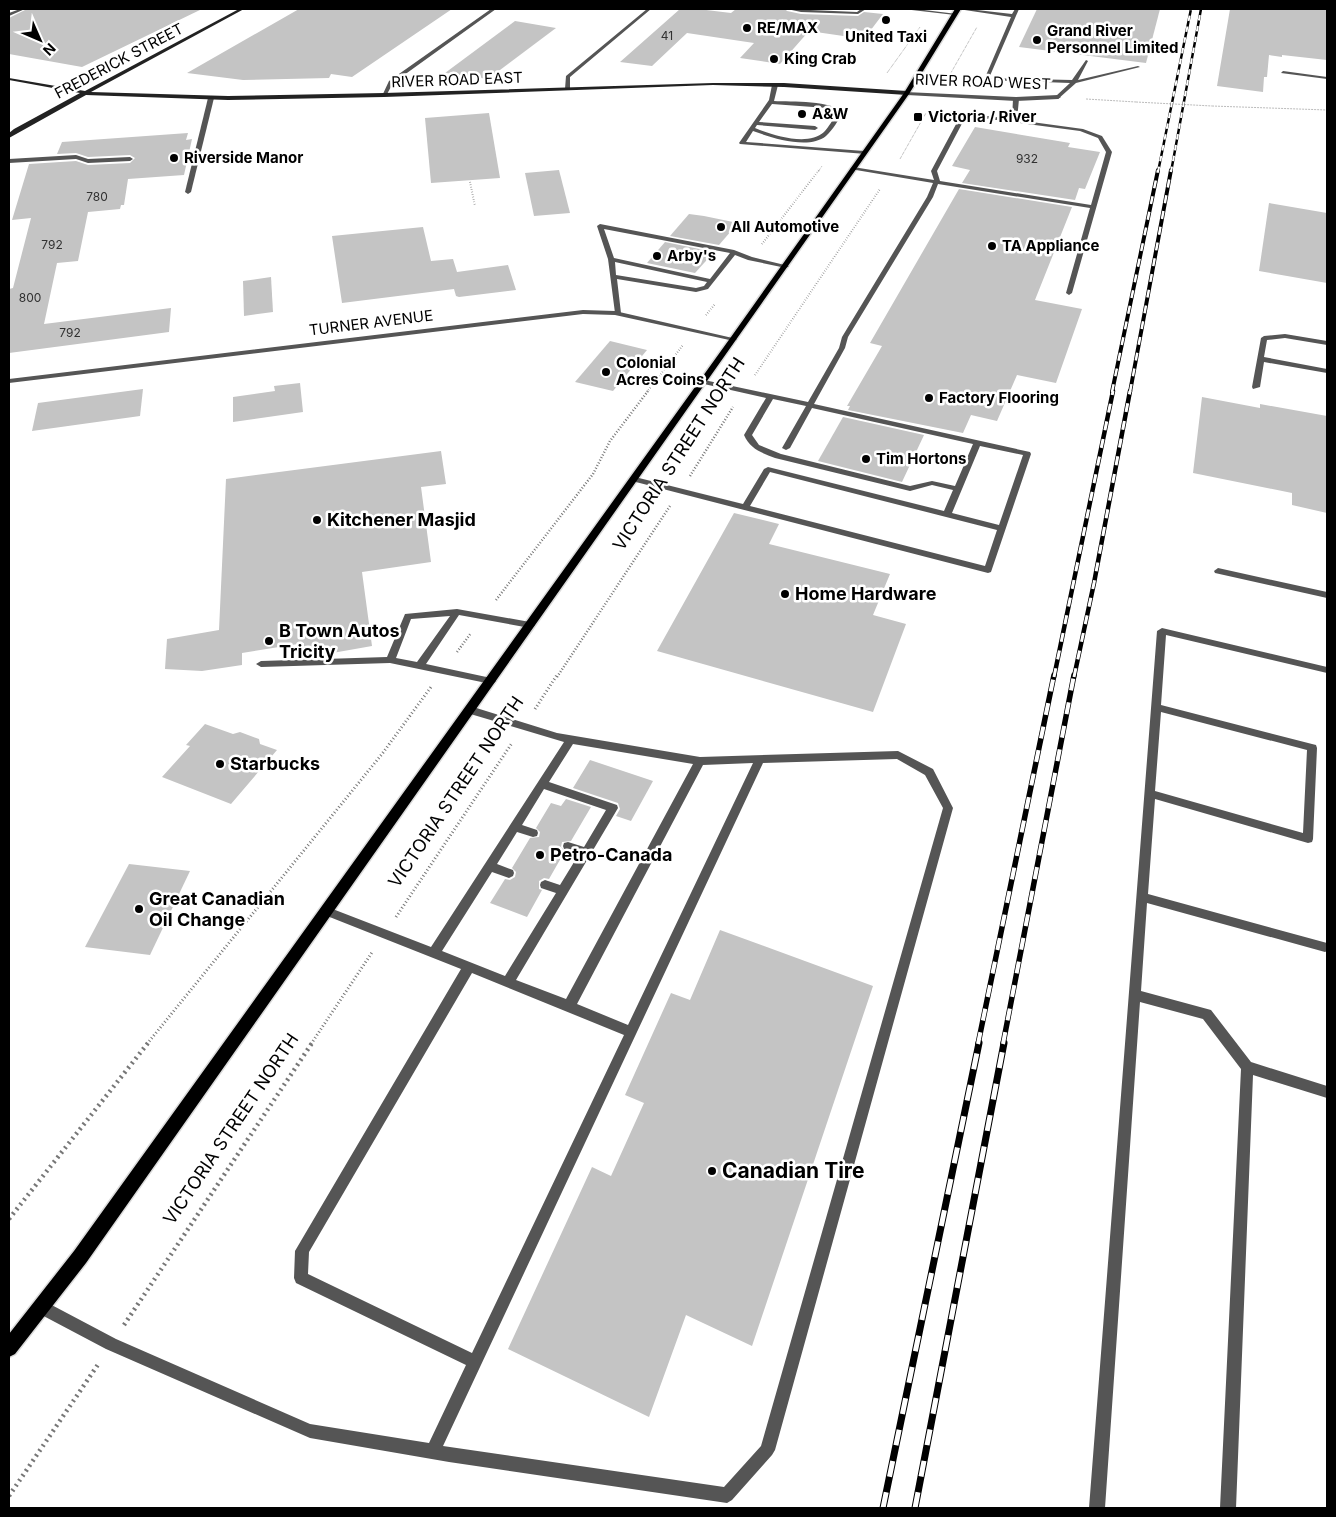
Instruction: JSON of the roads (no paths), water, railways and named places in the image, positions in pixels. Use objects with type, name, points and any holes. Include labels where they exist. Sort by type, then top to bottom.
[{"type":"main road","name":"VICTORIA STREET NORTH","points":[[9,1348],[80,1257],[704,382],[907,93],[958,11]]},
{"type":"street","points":[[9,15],[23,9]]},
{"type":"street","name":"FREDERICK STREET","points":[[9,136],[16,130],[242,9]]},
{"type":"street","points":[[384,95],[391,82],[494,9]]},
{"type":"street","points":[[567,88],[568,77],[650,9]]},
{"type":"street","points":[[788,9],[858,13],[864,9]]},
{"type":"street","points":[[906,9],[932,12],[984,12],[1014,16]]},
{"type":"street","points":[[1017,9],[986,79],[1074,82],[1138,67]]},
{"type":"street","points":[[1074,82],[1086,61]]},
{"type":"street","points":[[1283,72],[1327,78]]},
{"type":"street","name":"RIVER ROAD EAST","points":[[9,79],[86,93],[211,98],[384,95],[713,84],[775,85],[907,93]]},
{"type":"street","name":"RIVER ROAD WEST","points":[[907,93],[1016,99],[1058,97],[1074,82]]},
{"type":"street","points":[[775,85],[770,102],[742,143],[864,153]]},
{"type":"street","points":[[188,192],[211,98]]},
{"type":"street","points":[[1014,121],[1016,99]]},
{"type":"street","points":[[754,126],[778,138],[818,138],[824,135],[840,113],[837,109],[828,106],[770,102]]},
{"type":"street","points":[[786,448],[842,348],[845,337],[930,197],[937,181],[934,171],[964,114],[1081,130],[1100,137],[1109,152],[1070,293]]},
{"type":"street","points":[[754,126],[815,128]]},
{"type":"street","points":[[9,161],[76,157],[88,161],[130,159]]},
{"type":"street","points":[[854,169],[1094,207]]},
{"type":"street","points":[[618,313],[611,260],[600,226],[734,252],[750,259],[786,266]]},
{"type":"street","points":[[613,276],[696,290],[706,288],[734,252]]},
{"type":"street","points":[[611,260],[710,281]]},
{"type":"street","name":"TURNER AVENUE","points":[[9,380],[582,312],[618,313],[734,339]]},
{"type":"street","points":[[1256,387],[1264,338],[1285,336],[1327,343]]},
{"type":"street","points":[[1261,359],[1327,372]]},
{"type":"street","points":[[635,479],[988,570],[1027,454],[704,382]]},
{"type":"street","points":[[771,396],[748,435],[750,443],[759,449],[778,456],[910,489],[932,483],[958,489]]},
{"type":"street","points":[[948,514],[977,443]]},
{"type":"street","points":[[745,507],[768,469],[1002,528]]},
{"type":"street","points":[[1218,571],[1327,595]]},
{"type":"street","points":[[420,665],[457,612]]},
{"type":"street","points":[[390,660],[408,616],[457,612],[530,626]]},
{"type":"street","points":[[1097,1508],[1162,631],[1327,670]]},
{"type":"street","points":[[261,664],[390,660],[491,681]]},
{"type":"street","points":[[1150,794],[1308,839],[1312,748],[1156,707]]},
{"type":"street","points":[[41,1307],[112,1344],[310,1430],[433,1451],[727,1495],[767,1450],[948,808],[929,772],[898,755],[700,761],[571,739],[470,710]]},
{"type":"street","points":[[434,953],[571,739]]},
{"type":"street","points":[[433,1451],[760,759]]},
{"type":"street","points":[[569,1006],[700,761]]},
{"type":"street","points":[[508,982],[613,808],[542,784]]},
{"type":"street","points":[[515,827],[533,833]]},
{"type":"street","points":[[568,846],[586,852]]},
{"type":"street","points":[[490,866],[508,873]]},
{"type":"street","points":[[545,885],[563,891]]},
{"type":"street","points":[[1143,897],[1325,947]]},
{"type":"street","points":[[326,911],[631,1032]]},
{"type":"street","points":[[469,967],[302,1251],[301,1278],[475,1362]]},
{"type":"street","points":[[1135,995],[1207,1014],[1247,1067],[1327,1092]]},
{"type":"street","points":[[1228,1508],[1247,1067]]},
{"type":"railway","points":[[1158,172],[1191,9]]},
{"type":"railway","points":[[1171,172],[1201,9]]},
{"type":"railway","points":[[1112,392],[1158,170]]},
{"type":"railway","points":[[1130,392],[1171,170]]},
{"type":"railway","points":[[1054,677],[1113,391]]},
{"type":"railway","points":[[1074,677],[1094,583],[1130,391]]},
{"type":"railway","points":[[978,1044],[1054,675]]},
{"type":"railway","points":[[1003,1044],[1074,675]]},
{"type":"railway","points":[[883,1508],[979,1043]]},
{"type":"railway","points":[[915,1508],[1004,1043]]},
{"type":"place","name":"United Taxi","points":[[886,20]]},
{"type":"place","name":"RE/MAX","points":[[747,28]]},
{"type":"place","name":"Grand River Personnel Limited","points":[[1037,40]]},
{"type":"place","name":"King Crab","points":[[774,59]]},
{"type":"place","name":"A&W","points":[[802,114]]},
{"type":"place","name":"Victoria / River","points":[[918,117]]},
{"type":"place","name":"Riverside Manor","points":[[174,158]]},
{"type":"place","name":"All Automotive","points":[[721,227]]},
{"type":"place","name":"TA Appliance","points":[[992,246]]},
{"type":"place","name":"Arby's","points":[[657,256]]},
{"type":"place","name":"Colonial Acres Coins","points":[[606,372]]},
{"type":"place","name":"Factory Flooring","points":[[929,398]]},
{"type":"place","name":"Tim Hortons","points":[[866,459]]},
{"type":"place","name":"Kitchener Masjid","points":[[317,520]]},
{"type":"place","name":"Home Hardware","points":[[785,594]]},
{"type":"place","name":"B Town Autos Tricity","points":[[269,641]]},
{"type":"place","name":"Starbucks","points":[[220,764]]},
{"type":"place","name":"Petro-Canada","points":[[540,855]]},
{"type":"place","name":"Great Canadian Oil Change","points":[[139,909]]},
{"type":"place","name":"Canadian Tire","points":[[712,1171]]}]
